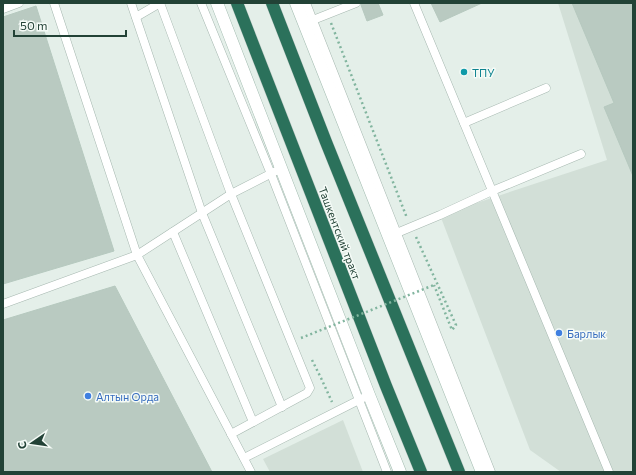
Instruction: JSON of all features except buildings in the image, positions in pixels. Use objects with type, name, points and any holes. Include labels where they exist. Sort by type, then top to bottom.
[{"type":"highway","name":"Ташкентский тракт","points":[[237,3],[420,472]]},
{"type":"highway","points":[[272,3],[329,150],[459,472]]},
{"type":"main road","points":[[217,3],[276,171],[364,398],[400,472]]},
{"type":"main road","points":[[296,3],[308,22],[392,235],[482,472]]},
{"type":"lane","points":[[3,9],[19,3]]},
{"type":"lane","points":[[54,3],[137,255],[251,472]]},
{"type":"lane","points":[[131,3],[202,213],[282,407]]},
{"type":"lane","points":[[136,17],[160,3],[231,194],[310,388],[307,393],[231,434]]},
{"type":"lane","points":[[3,304],[137,255],[231,194],[276,171],[201,3]]},
{"type":"lane","points":[[306,3],[308,22],[356,3]]},
{"type":"lane","points":[[414,3],[609,472]]},
{"type":"lane","points":[[464,123],[546,88]]},
{"type":"lane","points":[[491,472],[392,235],[440,215],[492,190],[581,154]]},
{"type":"lane","points":[[172,232],[252,422]]},
{"type":"lane","points":[[244,458],[335,411],[364,398],[387,472]]},
{"type":"path","points":[[301,338],[434,285],[452,330],[456,324],[411,227],[328,14]]},
{"type":"path","points":[[321,378],[335,411]]},
{"type":"shaded area","name":"Барлык","points":[[558,3],[633,3],[633,472],[561,472],[530,450],[440,215],[607,160]]},
{"type":"shaded area","points":[[343,420],[363,472],[270,472],[263,459]]},
{"type":"place","name":"ТПУ","points":[[464,72]]},
{"type":"place","name":"Барлык","points":[[559,333]]},
{"type":"place","name":"Алтын Орда","points":[[88,396]]}]
